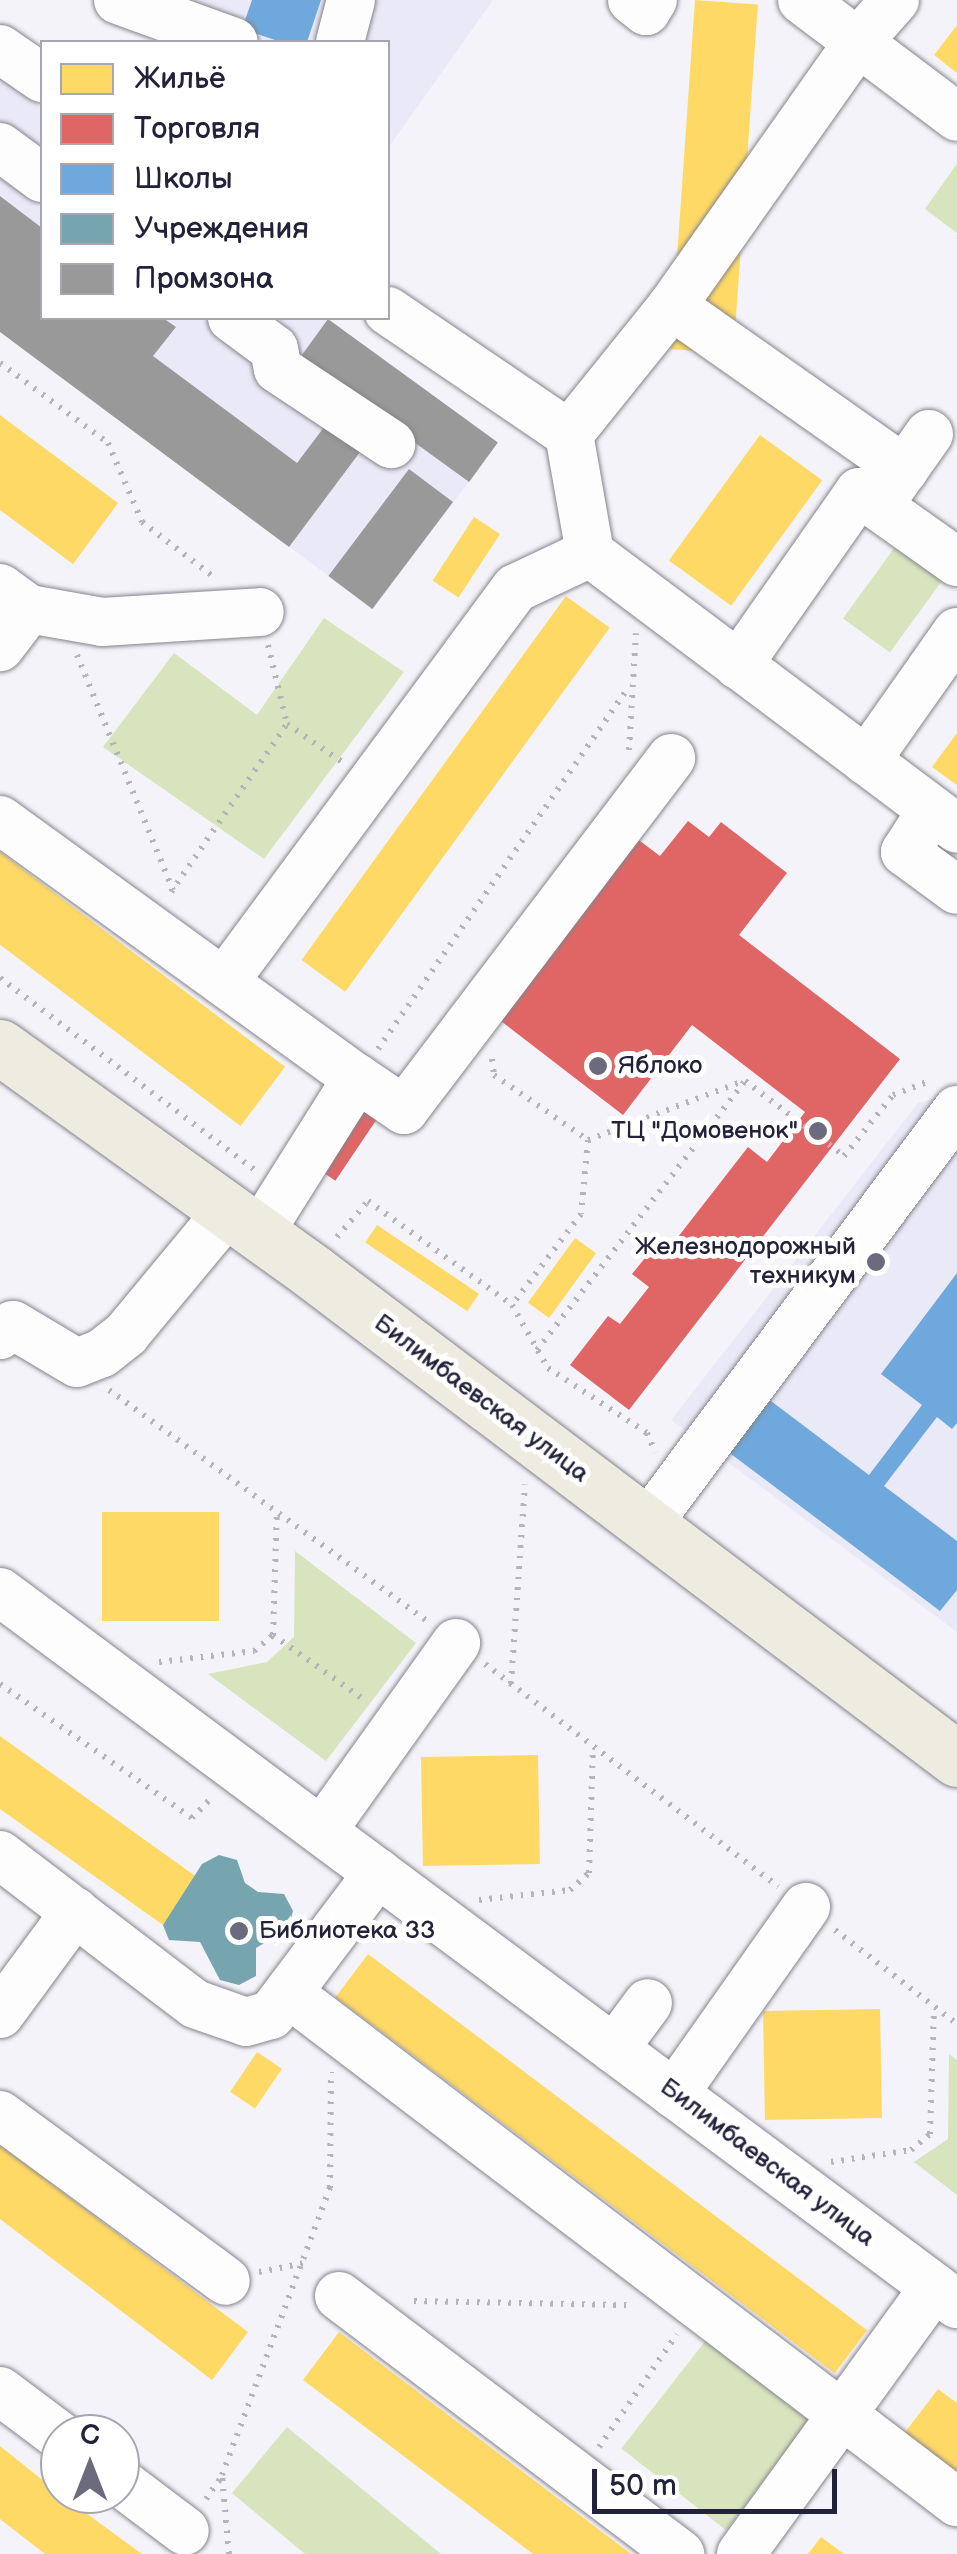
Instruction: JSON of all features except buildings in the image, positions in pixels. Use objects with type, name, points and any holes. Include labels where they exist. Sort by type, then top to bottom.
[{"type":"main road","name":"Билимбаевская улица","points":[[0,1046],[257,1212],[659,1507],[957,1759]]},
{"type":"street","points":[[118,0],[228,40]]},
{"type":"street","points":[[341,40],[351,0]]},
{"type":"street","points":[[632,0],[646,10],[653,0]]},
{"type":"street","points":[[802,0],[957,117]]},
{"type":"street","points":[[569,434],[672,306],[858,42],[895,0]]},
{"type":"street","points":[[0,49],[40,77]]},
{"type":"street","points":[[0,147],[40,177]]},
{"type":"street","points":[[672,306],[904,470],[957,562]]},
{"type":"street","points":[[390,312],[569,434],[590,554],[944,820],[905,852],[957,890]]},
{"type":"street","points":[[235,320],[274,348],[278,369],[391,444]]},
{"type":"street","points":[[738,665],[858,492],[904,470]]},
{"type":"street","points":[[224,982],[516,588],[590,554]]},
{"type":"street","points":[[0,646],[30,604],[102,622],[260,612]]},
{"type":"street","points":[[866,761],[957,632]]},
{"type":"street","points":[[0,820],[160,908],[224,982],[404,1110],[671,758]]},
{"type":"street","points":[[4,1325],[77,1363],[102,1353],[257,1212],[357,1078]]},
{"type":"street","points":[[659,1507],[952,1092]]},
{"type":"street","name":"Билимбаевская улица","points":[[10,1584],[322,1831],[946,2296]]},
{"type":"street","points":[[322,1831],[456,1643]]},
{"type":"street","points":[[0,1855],[221,2018],[246,2022],[271,2015],[378,1873]]},
{"type":"street","points":[[674,2094],[806,1907]]},
{"type":"street","points":[[0,2014],[75,1912]]},
{"type":"street","points":[[288,1993],[957,2502]]},
{"type":"street","points":[[614,2048],[648,2003]]},
{"type":"street","points":[[0,2115],[226,2281]]},
{"type":"street","points":[[339,2296],[680,2554]]},
{"type":"street","points":[[741,2554],[840,2414],[946,2296]]},
{"type":"street","points":[[0,2390],[40,2421]]},
{"type":"street","points":[[140,2497],[185,2531]]},
{"type":"path","points":[[0,363],[108,443],[142,522],[260,612],[287,724],[371,783]]},
{"type":"path","points":[[630,812],[628,688],[642,592]]},
{"type":"path","points":[[30,604],[160,908]]},
{"type":"path","points":[[357,1078],[628,688]]},
{"type":"path","points":[[160,908],[287,724]]},
{"type":"path","points":[[0,978],[257,1212],[336,1238],[368,1200],[512,1305],[548,1368],[647,1433],[659,1507]]},
{"type":"path","points":[[487,1000],[494,1075],[588,1140]]},
{"type":"path","points":[[588,1140],[745,1081]]},
{"type":"path","points":[[745,1081],[844,1156],[893,1095],[952,1092]]},
{"type":"path","points":[[537,1350],[745,1081]]},
{"type":"path","points":[[512,1305],[581,1214],[588,1140]]},
{"type":"path","points":[[118,1374],[107,1388],[277,1508],[957,2024]]},
{"type":"path","points":[[511,1684],[525,1478]]},
{"type":"path","points":[[146,1664],[254,1652],[274,1635],[277,1508]]},
{"type":"path","points":[[274,1635],[397,1726]]},
{"type":"path","points":[[0,1684],[192,1818],[219,1788]]},
{"type":"path","points":[[461,1902],[570,1890],[589,1873],[592,1746]]},
{"type":"path","points":[[813,2165],[911,2150],[930,2134],[934,2007]]},
{"type":"path","points":[[229,2554],[222,2476],[330,2188],[331,2026]]},
{"type":"path","points":[[226,2281],[302,2261]]},
{"type":"path","points":[[302,2261],[339,2296],[475,2305],[698,2305]]},
{"type":"path","points":[[578,2477],[698,2305]]},
{"type":"shaded area","points":[[92,0],[493,0],[390,145],[390,40],[159,40]]},
{"type":"shaded area","points":[[0,75],[40,105],[40,320],[329,320],[497,444],[373,609],[0,332]]},
{"type":"shaded area","name":"Железнодорожный техникум","points":[[957,1092],[957,1632],[671,1420],[918,1103]]},
{"type":"green space","points":[[957,165],[957,233],[925,209]]},
{"type":"green space","points":[[900,540],[947,574],[890,653],[843,618]]},
{"type":"green space","points":[[324,618],[404,672],[264,859],[103,747],[174,653],[257,715]]},
{"type":"green space","points":[[295,1551],[416,1643],[326,1761],[208,1674],[267,1662],[294,1637]]},
{"type":"green space","points":[[949,2054],[957,2060],[957,2195],[914,2162],[948,2139]]},
{"type":"green space","points":[[710,2335],[815,2417],[726,2530],[621,2448]]},
{"type":"green space","points":[[287,2427],[441,2554],[305,2554],[232,2493]]},
{"type":"place","name":"Яблоко","points":[[598,1066]]},
{"type":"place","name":"ТЦ \"Домовенок\"","points":[[818,1131]]},
{"type":"place","name":"Железнодорожный техникум","points":[[876,1262]]},
{"type":"place","name":"Библиотека 33","points":[[239,1931]]}]
